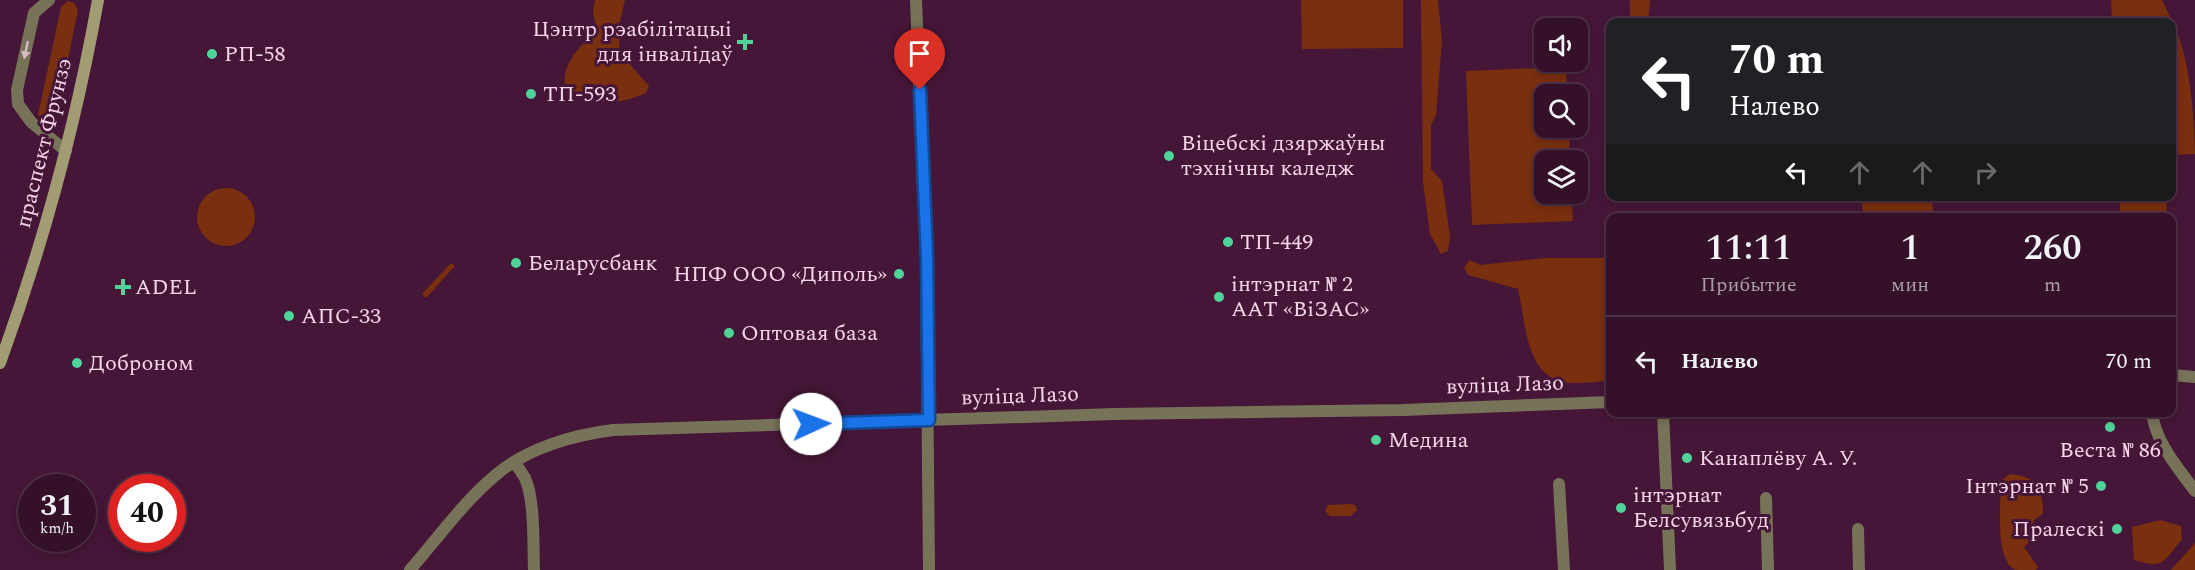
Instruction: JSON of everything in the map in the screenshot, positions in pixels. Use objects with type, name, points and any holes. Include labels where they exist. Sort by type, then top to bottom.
[{"type":"main road","name":"праспект Фрунзэ","points":[[0,363],[42,239],[66,151],[98,0]]},
{"type":"street","points":[[49,0],[34,13],[17,90],[18,104],[31,122],[66,151]]},
{"type":"street","points":[[916,0],[927,258],[929,570]]},
{"type":"street","points":[[2176,375],[2195,377]]},
{"type":"street","name":"вуліца Лазо","points":[[410,570],[497,473],[514,462],[563,440],[613,430],[1114,414],[1402,410],[1606,402]]},
{"type":"street","points":[[1663,417],[1670,570]]},
{"type":"street","points":[[2152,417],[2161,441],[2195,491]]},
{"type":"street","points":[[514,462],[526,480],[532,514],[534,570]]},
{"type":"street","points":[[1559,484],[1564,570]]},
{"type":"street","points":[[1766,498],[1768,570]]},
{"type":"street","points":[[1858,530],[1859,570]]},
{"type":"shaded area","points":[[595,0],[625,0],[620,21],[619,52],[649,86],[646,93],[617,102],[587,101],[567,95],[565,74],[568,65],[596,27],[593,12]]},
{"type":"shaded area","points":[[1301,0],[1403,0],[1403,48],[1302,49]]},
{"type":"shaded area","points":[[1421,0],[1438,0],[1442,41],[1436,115],[1431,125],[1431,169],[1442,181],[1450,236],[1448,251],[1441,254],[1430,234],[1423,182]]},
{"type":"shaded area","points":[[1630,0],[1650,0],[1648,18],[1630,18]]},
{"type":"shaded area","points":[[2111,0],[2162,0],[2170,18],[2112,18]]},
{"type":"shaded area","points":[[68,1],[74,3],[78,10],[57,113],[52,121],[44,122],[38,115],[61,7]]},
{"type":"shaded area","points":[[2176,31],[2186,64],[2193,111],[2195,154],[2176,155]]},
{"type":"shaded area","points":[[1534,68],[1534,72],[1566,72],[1567,84],[1534,84],[1534,138],[1569,138],[1570,150],[1534,150],[1534,204],[1572,204],[1573,221],[1472,225],[1466,71]]},
{"type":"shaded area","points":[[226,188],[237,190],[250,201],[255,217],[253,228],[242,241],[226,246],[215,244],[202,233],[197,217],[199,206],[210,193]]},
{"type":"shaded area","points":[[1862,201],[1932,201],[1933,213],[1863,213]]},
{"type":"shaded area","points":[[2121,201],[2166,201],[2167,213],[2119,213]]},
{"type":"shaded area","points":[[1545,258],[1606,258],[1604,337],[1606,338],[1606,379],[1597,382],[1562,382],[1548,375],[1532,352],[1518,289],[1468,275],[1464,267],[1470,260],[1480,265]]},
{"type":"shaded area","points":[[451,263],[455,266],[426,298],[422,294]]},
{"type":"shaded area","points":[[2010,474],[2033,481],[2042,497],[2043,514],[2034,520],[2031,540],[2024,547],[2038,567],[2036,570],[2017,570],[2010,565],[2005,556],[2000,530],[2000,501],[2002,480]]},
{"type":"shaded area","points":[[1328,505],[1355,505],[1357,510],[1351,516],[1330,516],[1325,511]]},
{"type":"shaded area","points":[[2160,520],[2181,526],[2182,539],[2167,558],[2158,564],[2134,560],[2132,527]]},
{"type":"shaded area","points":[[2195,543],[2195,570],[2171,570]]},
{"type":"place","name":"Цэнтр рэабілітацыі для інвалідаў","points":[[745,42]]},
{"type":"place","name":"РП-58","points":[[212,54]]},
{"type":"place","name":"ТП-593","points":[[531,94]]},
{"type":"place","name":"Віцебскі дзяржаўны тэхнічны каледж","points":[[1169,156]]},
{"type":"place","name":"ТП-449","points":[[1228,242]]},
{"type":"place","name":"Беларусбанк","points":[[516,263]]},
{"type":"place","name":"НПФ ООО «Диполь»","points":[[899,274]]},
{"type":"place","name":"ADEL","points":[[123,287]]},
{"type":"place","name":"інтэрнат № 2 ААТ «ВіЗАС»","points":[[1219,297]]},
{"type":"place","name":"АПС-33","points":[[289,316]]},
{"type":"place","name":"Оптовая база","points":[[729,333]]},
{"type":"place","name":"Доброном","points":[[77,363]]},
{"type":"place","name":"Веста № 86","points":[[2110,427]]},
{"type":"place","name":"Медина","points":[[1376,440]]},
{"type":"place","name":"Канаплёву А. У.","points":[[1687,458]]},
{"type":"place","name":"Інтэрнат № 5","points":[[2101,486]]},
{"type":"place","name":"інтэрнат Белсувязьбуд","points":[[1621,508]]},
{"type":"place","name":"Пралескі","points":[[2117,529]]},
{"type":"route","points":[[811,424],[929,420],[927,258],[920,90]]}]
